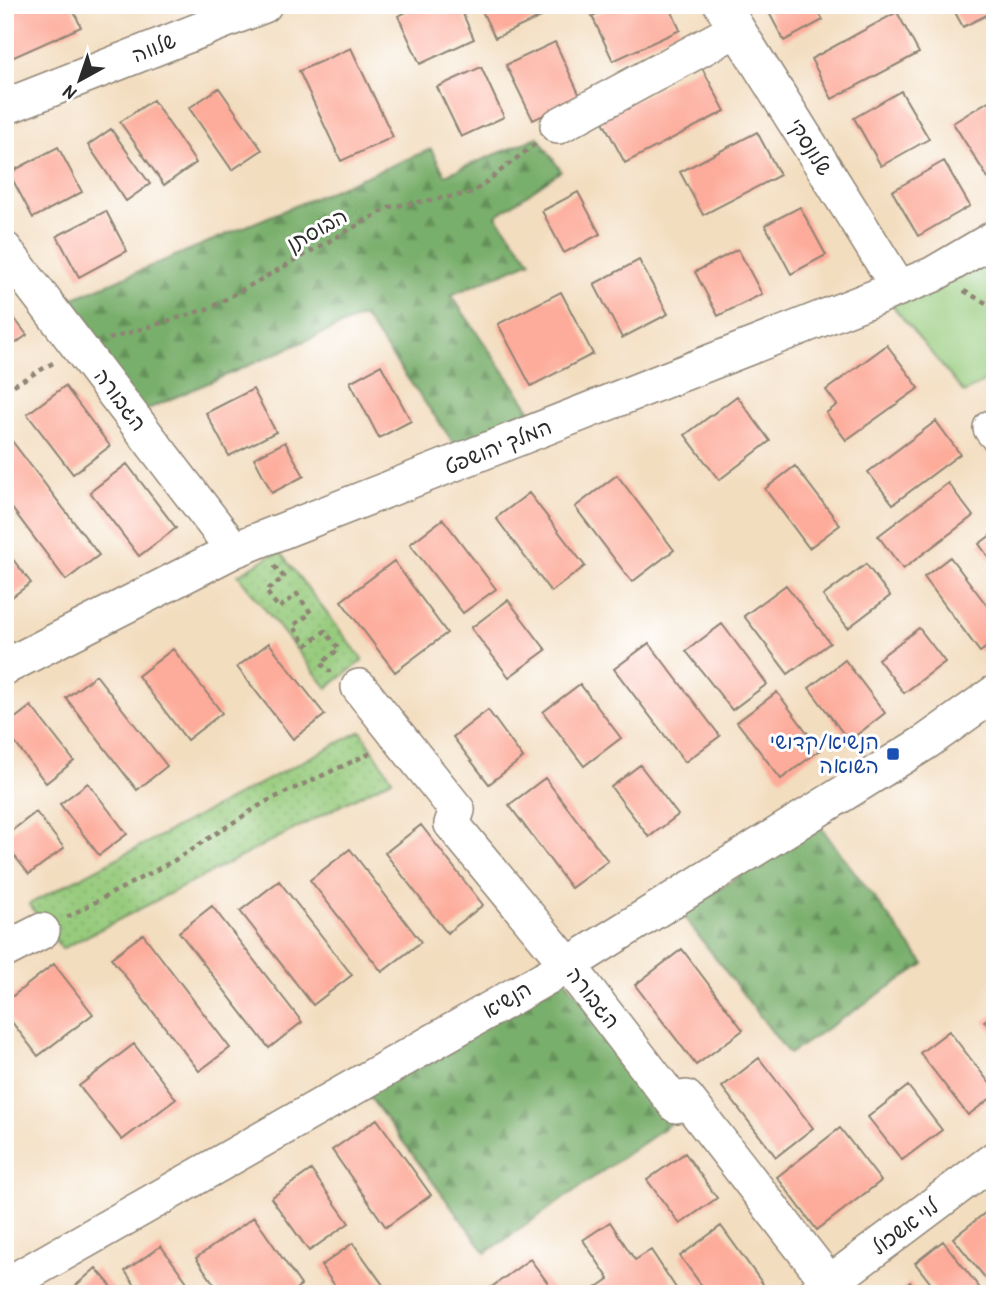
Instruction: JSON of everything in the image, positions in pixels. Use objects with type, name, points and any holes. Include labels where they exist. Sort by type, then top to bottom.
[{"type":"street","name":"שלווה","points":[[5,107],[264,5]]},
{"type":"street","points":[[558,126],[729,17]]},
{"type":"street","name":"שלונסקי","points":[[729,17],[899,288]]},
{"type":"street","name":"המלך יהושפט","points":[[5,667],[234,550],[932,275],[995,238]]},
{"type":"street","name":"הגבורה","points":[[5,250],[234,550]]},
{"type":"street","name":"הגבורה","points":[[359,687],[457,810],[452,824],[568,965],[676,1105],[686,1098],[828,1290]]},
{"type":"street","name":"הנשיא","points":[[10,1288],[568,965],[926,742],[995,693]]},
{"type":"street","points":[[5,950],[41,931]]},
{"type":"street","name":"לוי אשכול","points":[[828,1290],[995,1159]]},
{"type":"path","name":"הבוסתן","points":[[5,390],[80,348],[210,308],[390,207],[472,192],[558,126]]},
{"type":"path","points":[[279,571],[284,577],[266,591],[279,608],[297,594],[311,613],[293,626],[307,645],[325,631],[339,649],[321,663],[328,671]]},
{"type":"path","points":[[41,931],[175,860],[265,802],[373,751]]},
{"type":"green space","points":[[538,137],[561,171],[496,216],[531,261],[451,295],[534,415],[456,446],[363,316],[141,412],[60,304],[431,149],[445,175]]},
{"type":"green space","points":[[995,258],[995,375],[964,393],[891,304]]},
{"type":"green space","points":[[279,551],[363,660],[327,688],[238,575]]},
{"type":"green space","points":[[361,731],[392,779],[62,949],[29,904]]},
{"type":"green space","points":[[820,826],[924,964],[789,1054],[681,913]]},
{"type":"green space","points":[[565,979],[674,1121],[486,1253],[366,1092]]},
{"type":"building","points":[[5,5],[71,5],[81,27],[5,61]]},
{"type":"building","points":[[420,5],[459,5],[474,39],[420,64],[398,16]]},
{"type":"building","points":[[479,5],[548,5],[552,12],[495,38]]},
{"type":"building","points":[[616,5],[669,5],[680,30],[613,61],[592,16]]},
{"type":"building","points":[[765,5],[815,5],[823,20],[784,41]]},
{"type":"building","points":[[951,5],[995,5],[995,11],[963,27]]},
{"type":"building","points":[[897,12],[919,53],[832,99],[811,59]]},
{"type":"building","points":[[555,42],[581,98],[533,120],[506,65]]},
{"type":"building","points":[[351,48],[393,137],[341,161],[299,71]]},
{"type":"building","points":[[701,66],[725,111],[625,163],[601,118]]},
{"type":"building","points":[[481,67],[504,117],[461,137],[437,87]]},
{"type":"building","points":[[219,88],[262,150],[232,170],[189,108]]},
{"type":"building","points":[[901,91],[929,139],[881,166],[854,118]]},
{"type":"building","points":[[995,97],[995,189],[953,123]]},
{"type":"building","points":[[153,100],[196,163],[164,185],[120,122]]},
{"type":"building","points":[[111,129],[150,184],[126,201],[88,145]]},
{"type":"building","points":[[757,132],[780,175],[703,215],[680,172]]},
{"type":"building","points":[[58,147],[82,192],[33,218],[9,173]]},
{"type":"building","points":[[944,161],[970,206],[918,236],[892,191]]},
{"type":"building","points":[[578,192],[600,234],[564,253],[542,211]]},
{"type":"building","points":[[800,207],[826,255],[791,274],[765,225]]},
{"type":"building","points":[[106,211],[127,251],[79,277],[57,236]]},
{"type":"building","points":[[738,249],[762,294],[718,316],[695,272]]},
{"type":"building","points":[[639,260],[668,314],[622,338],[594,284]]},
{"type":"building","points":[[561,292],[593,354],[531,386],[498,324]]},
{"type":"building","points":[[5,306],[27,335],[5,351]]},
{"type":"building","points":[[887,345],[919,388],[846,440],[826,413],[837,405],[826,390]]},
{"type":"building","points":[[381,365],[411,421],[379,438],[350,382]]},
{"type":"building","points":[[65,386],[110,446],[73,474],[27,414]]},
{"type":"building","points":[[253,389],[276,432],[229,456],[206,413]]},
{"type":"building","points":[[737,396],[770,441],[719,480],[685,435]]},
{"type":"building","points":[[936,421],[960,454],[893,504],[868,472]]},
{"type":"building","points":[[12,441],[99,555],[66,580],[5,499],[5,446]]},
{"type":"building","points":[[285,442],[304,476],[272,493],[254,458]]},
{"type":"building","points":[[127,464],[176,528],[139,556],[90,492]]},
{"type":"building","points":[[795,466],[840,525],[809,548],[765,489]]},
{"type":"building","points":[[617,475],[674,550],[632,582],[575,507]]},
{"type":"building","points":[[948,483],[973,516],[903,569],[878,536]]},
{"type":"building","points":[[529,493],[585,566],[551,592],[496,518]]},
{"type":"building","points":[[443,519],[496,589],[463,613],[410,544]]},
{"type":"building","points":[[995,532],[995,566],[979,544]]},
{"type":"building","points":[[5,549],[31,583],[5,602]]},
{"type":"building","points":[[950,557],[995,616],[995,641],[980,652],[924,577]]},
{"type":"building","points":[[394,561],[447,633],[395,672],[341,601]]},
{"type":"building","points":[[866,564],[890,596],[848,628],[823,596]]},
{"type":"building","points":[[786,585],[830,643],[788,674],[744,616]]},
{"type":"building","points":[[508,600],[546,650],[509,677],[471,628]]},
{"type":"building","points":[[722,624],[767,684],[732,710],[686,651]]},
{"type":"building","points":[[919,628],[945,662],[904,693],[878,659]]},
{"type":"building","points":[[269,643],[325,715],[293,739],[237,667]]},
{"type":"building","points":[[649,643],[720,736],[685,762],[614,669]]},
{"type":"building","points":[[173,649],[222,713],[187,740],[138,676]]},
{"type":"building","points":[[845,660],[885,713],[849,741],[809,688]]},
{"type":"building","points":[[96,675],[167,766],[137,790],[66,698]]},
{"type":"building","points":[[580,684],[621,738],[584,766],[543,712]]},
{"type":"building","points":[[777,692],[820,750],[781,779],[737,722]]},
{"type":"building","points":[[31,706],[74,761],[46,783],[5,730],[5,726]]},
{"type":"building","points":[[488,710],[523,758],[489,784],[453,737]]},
{"type":"building","points":[[640,765],[678,815],[649,837],[611,787]]},
{"type":"building","points":[[545,778],[608,861],[571,888],[509,805]]},
{"type":"building","points":[[88,783],[127,834],[99,855],[60,804]]},
{"type":"building","points":[[36,812],[64,848],[29,874],[5,844],[5,836]]},
{"type":"building","points":[[421,825],[483,905],[447,933],[385,853]]},
{"type":"building","points":[[350,849],[421,942],[382,972],[310,880]]},
{"type":"building","points":[[279,881],[352,975],[313,1005],[240,911]]},
{"type":"building","points":[[212,906],[302,1022],[269,1048],[179,932]]},
{"type":"building","points":[[143,934],[230,1048],[199,1071],[111,958]]},
{"type":"building","points":[[682,949],[743,1030],[696,1065],[635,985]]},
{"type":"building","points":[[54,964],[93,1014],[38,1056],[5,1013],[5,1002]]},
{"type":"building","points":[[995,1013],[995,1035],[984,1021]]},
{"type":"building","points":[[949,1031],[995,1090],[995,1095],[968,1115],[920,1053]]},
{"type":"building","points":[[134,1044],[176,1099],[122,1140],[79,1086]]},
{"type":"building","points":[[759,1058],[813,1128],[776,1157],[722,1087]]},
{"type":"building","points":[[908,1086],[942,1130],[902,1160],[868,1117]]},
{"type":"building","points":[[377,1119],[431,1195],[386,1227],[332,1150]]},
{"type":"building","points":[[840,1128],[881,1181],[817,1230],[777,1177]]},
{"type":"building","points":[[685,1153],[717,1198],[680,1224],[647,1180]]},
{"type":"building","points":[[311,1170],[349,1223],[309,1251],[271,1198]]},
{"type":"building","points":[[995,1205],[995,1290],[953,1238]]},
{"type":"building","points":[[254,1217],[301,1285],[289,1294],[221,1294],[196,1258]]},
{"type":"building","points":[[610,1222],[635,1260],[651,1250],[678,1291],[595,1294],[593,1290],[609,1279],[583,1240]]},
{"type":"building","points":[[721,1226],[763,1284],[749,1294],[708,1294],[680,1256]]},
{"type":"building","points":[[943,1241],[982,1291],[979,1294],[939,1294],[915,1263]]},
{"type":"building","points":[[353,1243],[388,1292],[386,1294],[341,1294],[321,1266]]},
{"type":"building","points":[[161,1246],[187,1282],[171,1294],[141,1294],[125,1271]]},
{"type":"building","points":[[530,1259],[556,1294],[482,1294]]},
{"type":"building","points":[[96,1268],[118,1294],[66,1294]]},
{"type":"building","points":[[910,1282],[919,1294],[897,1294]]},
{"type":"place","name":"הנשיא/קדושי השואה","points":[[893,754]]}]
